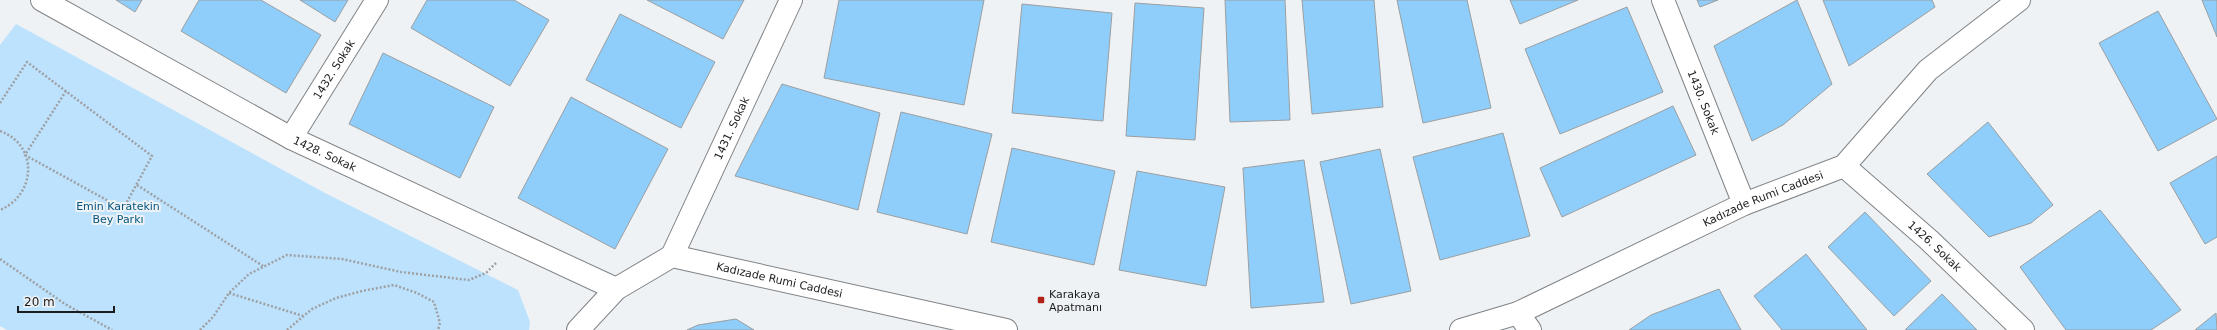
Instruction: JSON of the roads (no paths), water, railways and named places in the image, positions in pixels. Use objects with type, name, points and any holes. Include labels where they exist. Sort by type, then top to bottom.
[{"type":"street","name":"1428. Sokak","points":[[42,0],[291,138],[616,289]]},
{"type":"street","name":"1432. Sokak","points":[[291,138],[377,0]]},
{"type":"street","name":"1431. Sokak","points":[[672,256],[791,0]]},
{"type":"street","name":"1430. Sokak","points":[[1663,0],[1744,204]]},
{"type":"street","name":"Kadızade Rumi Caddesi","points":[[1461,330],[1524,321],[1744,204],[1844,166],[1928,70],[2018,0]]},
{"type":"street","name":"1426. Sokak","points":[[1844,166],[1929,240],[2023,330]]},
{"type":"street","points":[[578,330],[616,289],[672,256]]},
{"type":"street","name":"Kadızade Rumi Caddesi","points":[[672,256],[1006,330]]},
{"type":"place","name":"Karakaya Apatmanı","points":[[1041,300]]},
{"type":"park label","name":"Emin Karatekin Bey Parkı","points":[[118,212]]}]
